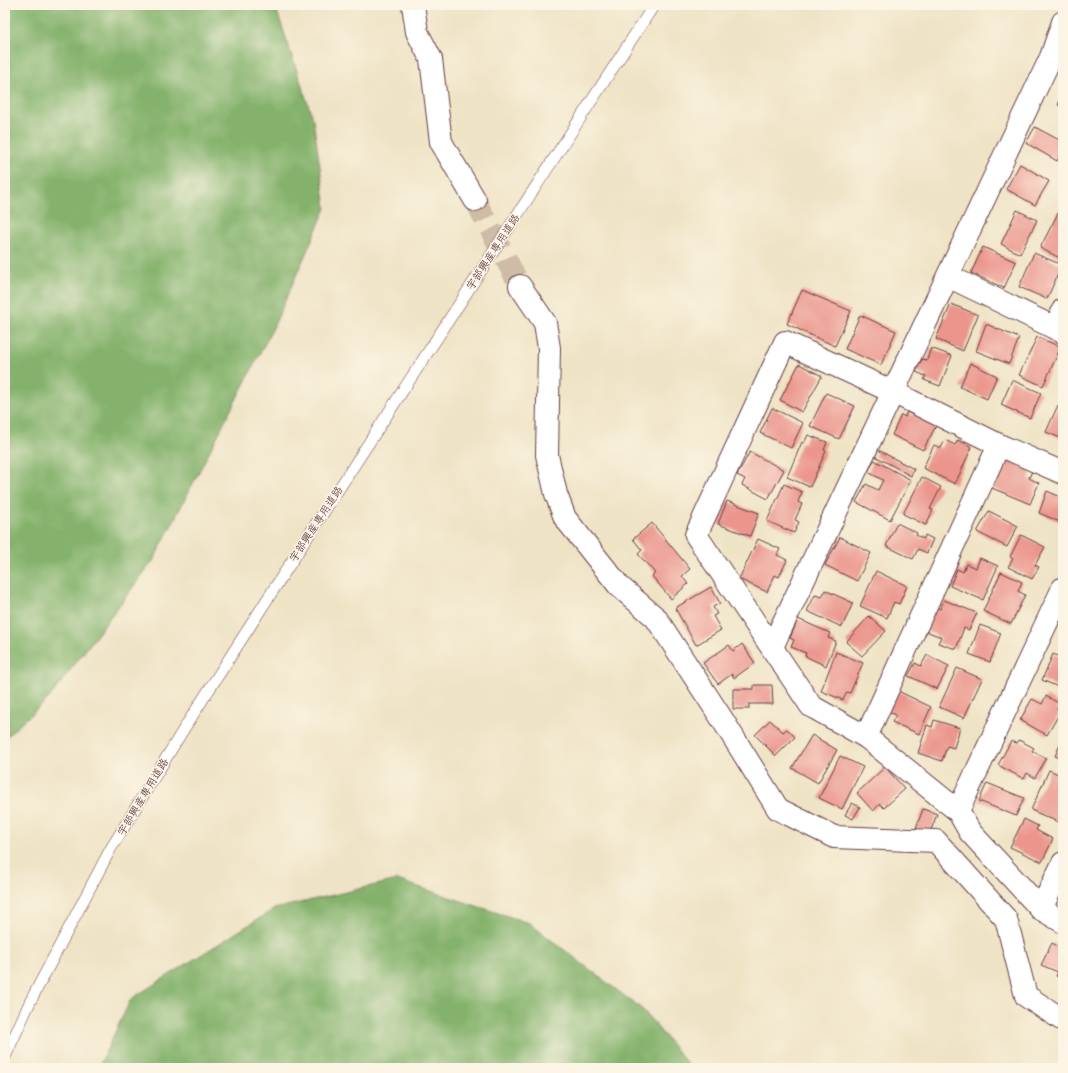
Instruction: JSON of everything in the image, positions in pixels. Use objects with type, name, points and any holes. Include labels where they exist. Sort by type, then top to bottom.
[{"type":"street","points":[[412,5],[417,32],[431,59],[441,142],[475,200]]},
{"type":"street","points":[[772,647],[948,276],[1057,59],[1063,22]]},
{"type":"street","points":[[948,276],[1060,323]]},
{"type":"street","points":[[520,286],[545,323],[549,348],[547,455],[556,494],[566,518],[620,586],[656,618],[722,719],[778,809],[834,837],[936,841],[1006,919],[1026,996],[1063,1020]]},
{"type":"street","points":[[1063,473],[999,445],[893,392],[785,342],[696,535],[811,706],[866,737],[958,811],[970,832],[1041,909],[1063,922]]},
{"type":"street","points":[[866,737],[999,445]]},
{"type":"street","points":[[958,811],[1063,588]]},
{"type":"street","points":[[1041,909],[1063,863]]},
{"type":"lane","name":"宇部興産専用道路","points":[[5,1058],[30,1002],[110,850],[185,727],[654,5]]},
{"type":"green space","points":[[5,5],[275,5],[313,119],[326,208],[273,328],[153,561],[49,698],[5,738]]},
{"type":"green space","points":[[397,880],[529,923],[643,1010],[691,1068],[98,1068],[131,999],[274,909]]},
{"type":"building","points":[[1063,94],[1063,107],[1058,105]]},
{"type":"building","points":[[1035,127],[1063,142],[1063,151],[1057,161],[1026,143]]},
{"type":"building","points":[[1020,164],[1049,181],[1035,205],[1006,189]]},
{"type":"building","points":[[1017,210],[1037,220],[1020,254],[1001,244]]},
{"type":"building","points":[[1058,213],[1063,215],[1063,251],[1060,258],[1040,248]]},
{"type":"building","points":[[983,247],[1016,262],[1004,288],[971,273]]},
{"type":"building","points":[[1034,253],[1062,265],[1047,299],[1019,287]]},
{"type":"building","points":[[802,290],[851,311],[835,346],[787,324]]},
{"type":"building","points":[[951,304],[978,315],[963,351],[936,339]]},
{"type":"building","points":[[860,315],[896,331],[881,365],[845,349]]},
{"type":"building","points":[[986,324],[1019,338],[1009,364],[976,351]]},
{"type":"building","points":[[1037,337],[1061,347],[1043,386],[1019,375]]},
{"type":"building","points":[[931,348],[952,356],[940,386],[924,380],[926,376],[916,372],[922,359],[927,360]]},
{"type":"building","points":[[970,363],[997,376],[987,399],[960,387]]},
{"type":"building","points":[[799,364],[822,376],[802,412],[780,400]]},
{"type":"building","points":[[1012,380],[1041,393],[1030,418],[1001,405]]},
{"type":"building","points":[[826,393],[855,406],[839,439],[810,426]]},
{"type":"building","points":[[1058,405],[1063,407],[1063,439],[1046,432]]},
{"type":"building","points":[[772,408],[803,423],[791,448],[760,433]]},
{"type":"building","points":[[907,412],[913,415],[915,412],[937,424],[923,450],[892,435],[901,415],[905,417]]},
{"type":"building","points":[[808,435],[827,442],[824,450],[826,451],[810,487],[787,477],[802,442],[804,443]]},
{"type":"building","points":[[945,440],[955,445],[958,440],[972,447],[955,484],[923,468],[934,445],[941,448]]},
{"type":"building","points":[[878,450],[914,469],[911,476],[875,456]]},
{"type":"building","points":[[750,452],[784,470],[768,499],[742,485],[745,479],[737,475]]},
{"type":"building","points":[[1004,459],[1032,471],[1029,478],[1039,483],[1030,504],[992,488]]},
{"type":"building","points":[[874,460],[911,480],[890,520],[856,502],[866,484],[878,490],[883,480],[868,472]]},
{"type":"building","points":[[922,477],[941,487],[930,509],[933,510],[926,525],[903,514]]},
{"type":"building","points":[[784,484],[802,492],[798,502],[802,504],[795,520],[799,522],[794,533],[767,521]]},
{"type":"building","points":[[1047,491],[1063,498],[1063,514],[1060,522],[1039,513]]},
{"type":"building","points":[[727,501],[759,513],[750,536],[718,524]]},
{"type":"building","points":[[989,511],[1018,526],[1007,547],[977,532]]},
{"type":"building","points":[[652,523],[690,569],[682,576],[688,584],[671,599],[652,576],[655,573],[638,554],[642,550],[633,539]]},
{"type":"building","points":[[897,523],[917,533],[916,535],[924,539],[925,535],[933,539],[927,553],[918,549],[913,559],[886,546]]},
{"type":"building","points":[[1021,535],[1045,547],[1035,565],[1039,567],[1032,579],[1008,567],[1013,559],[1010,557]]},
{"type":"building","points":[[840,537],[871,553],[857,581],[825,565]]},
{"type":"building","points":[[758,539],[780,549],[777,555],[787,560],[779,577],[775,575],[767,592],[739,579]]},
{"type":"building","points":[[980,558],[998,566],[983,600],[950,586],[957,569],[963,572],[966,564],[976,568]]},
{"type":"building","points":[[876,571],[907,586],[899,604],[894,602],[887,618],[860,606]]},
{"type":"building","points":[[1001,572],[1022,582],[1018,591],[1025,595],[1011,624],[983,611]]},
{"type":"building","points":[[711,587],[720,603],[713,607],[717,614],[713,616],[721,630],[696,645],[675,608]]},
{"type":"building","points":[[825,590],[853,603],[842,627],[807,611],[815,595],[822,597]]},
{"type":"building","points":[[944,600],[977,613],[969,630],[964,628],[956,649],[938,643],[941,637],[926,631],[935,606],[940,609]]},
{"type":"building","points":[[869,616],[886,631],[862,656],[846,642]]},
{"type":"building","points":[[798,619],[830,633],[828,638],[836,641],[826,666],[805,656],[806,653],[791,647],[794,640],[790,638]]},
{"type":"building","points":[[980,625],[1001,633],[990,662],[969,654]]},
{"type":"building","points":[[742,644],[755,663],[734,678],[732,674],[718,684],[703,663],[729,645],[733,651]]},
{"type":"building","points":[[836,652],[863,663],[850,693],[847,692],[843,700],[821,691]]},
{"type":"building","points":[[1053,654],[1063,658],[1063,689],[1042,680]]},
{"type":"building","points":[[927,655],[949,666],[937,689],[908,676],[915,663],[921,666]]},
{"type":"building","points":[[957,668],[982,679],[964,718],[939,707]]},
{"type":"building","points":[[754,685],[772,685],[773,704],[749,704],[749,709],[733,709],[733,689],[754,689]]},
{"type":"building","points":[[896,690],[931,707],[919,734],[892,722],[896,715],[887,711]]},
{"type":"building","points":[[1046,696],[1060,704],[1057,709],[1061,711],[1047,735],[1020,720],[1032,699],[1042,704]]},
{"type":"building","points":[[770,720],[783,732],[787,729],[795,737],[776,756],[755,735]]},
{"type":"building","points":[[934,720],[960,728],[954,748],[947,746],[942,761],[918,753],[927,725],[932,727]]},
{"type":"building","points":[[812,735],[837,750],[818,783],[792,768]]},
{"type":"building","points":[[1063,738],[1063,759],[1055,756]]},
{"type":"building","points":[[1019,740],[1034,748],[1032,751],[1046,758],[1035,778],[1027,773],[1024,779],[998,765],[1011,741],[1017,743]]},
{"type":"building","points":[[840,756],[863,767],[842,809],[819,798]]},
{"type":"building","points":[[885,767],[905,789],[884,808],[880,804],[873,811],[857,793]]},
{"type":"building","points":[[1049,770],[1063,776],[1063,811],[1058,822],[1031,810]]},
{"type":"building","points":[[987,783],[1024,798],[1016,816],[979,801]]},
{"type":"building","points":[[852,803],[860,807],[853,819],[845,815]]},
{"type":"building","points":[[923,809],[937,814],[930,833],[916,828]]},
{"type":"building","points":[[1024,819],[1038,826],[1036,830],[1053,839],[1042,862],[1010,847]]},
{"type":"building","points":[[1052,943],[1063,949],[1063,980],[1056,976],[1058,972],[1041,965]]},
{"type":"tunnel","points":[[475,200],[520,286]]}]
